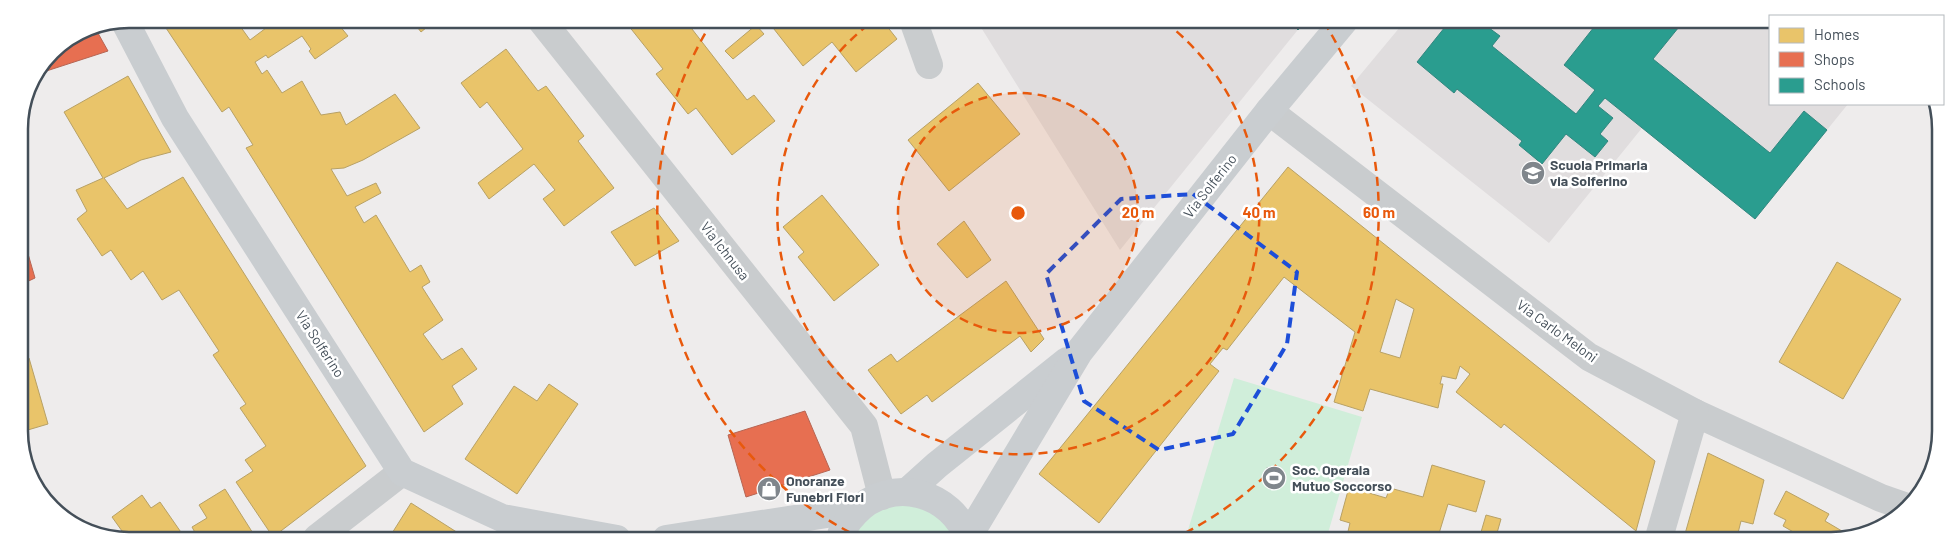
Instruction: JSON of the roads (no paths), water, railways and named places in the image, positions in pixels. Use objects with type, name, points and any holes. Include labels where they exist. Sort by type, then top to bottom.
[{"type":"main road","name":"Via Solferino","points":[[128,28],[175,118],[402,472]]},
{"type":"main road","name":"Via Solferino","points":[[972,532],[1079,352],[1269,111],[1338,28]]},
{"type":"main road","name":"Via Solferino","points":[[843,532],[848,520],[937,465],[1079,352]]},
{"type":"main road","points":[[402,472],[502,518],[579,532]]},
{"type":"main road","points":[[704,532],[883,499],[923,494],[951,510],[961,522],[965,532]]},
{"type":"street","name":"Via Ichnusa","points":[[547,28],[864,426],[883,499]]},
{"type":"street","points":[[916,28],[929,65]]},
{"type":"street","name":"Via Carlo Meloni","points":[[1269,111],[1589,357],[1695,412],[1881,498],[1900,504]]},
{"type":"street","points":[[1661,532],[1695,412]]},
{"type":"street","points":[[325,532],[402,472]]},
{"type":"place","name":"Scuola Primaria via Solferino","points":[[1533,173]]},
{"type":"place","name":"Soc. Operaia Mutuo Soccorso","points":[[1274,478]]},
{"type":"place","name":"Onoranze Funebri Fiori","points":[[769,489]]}]
